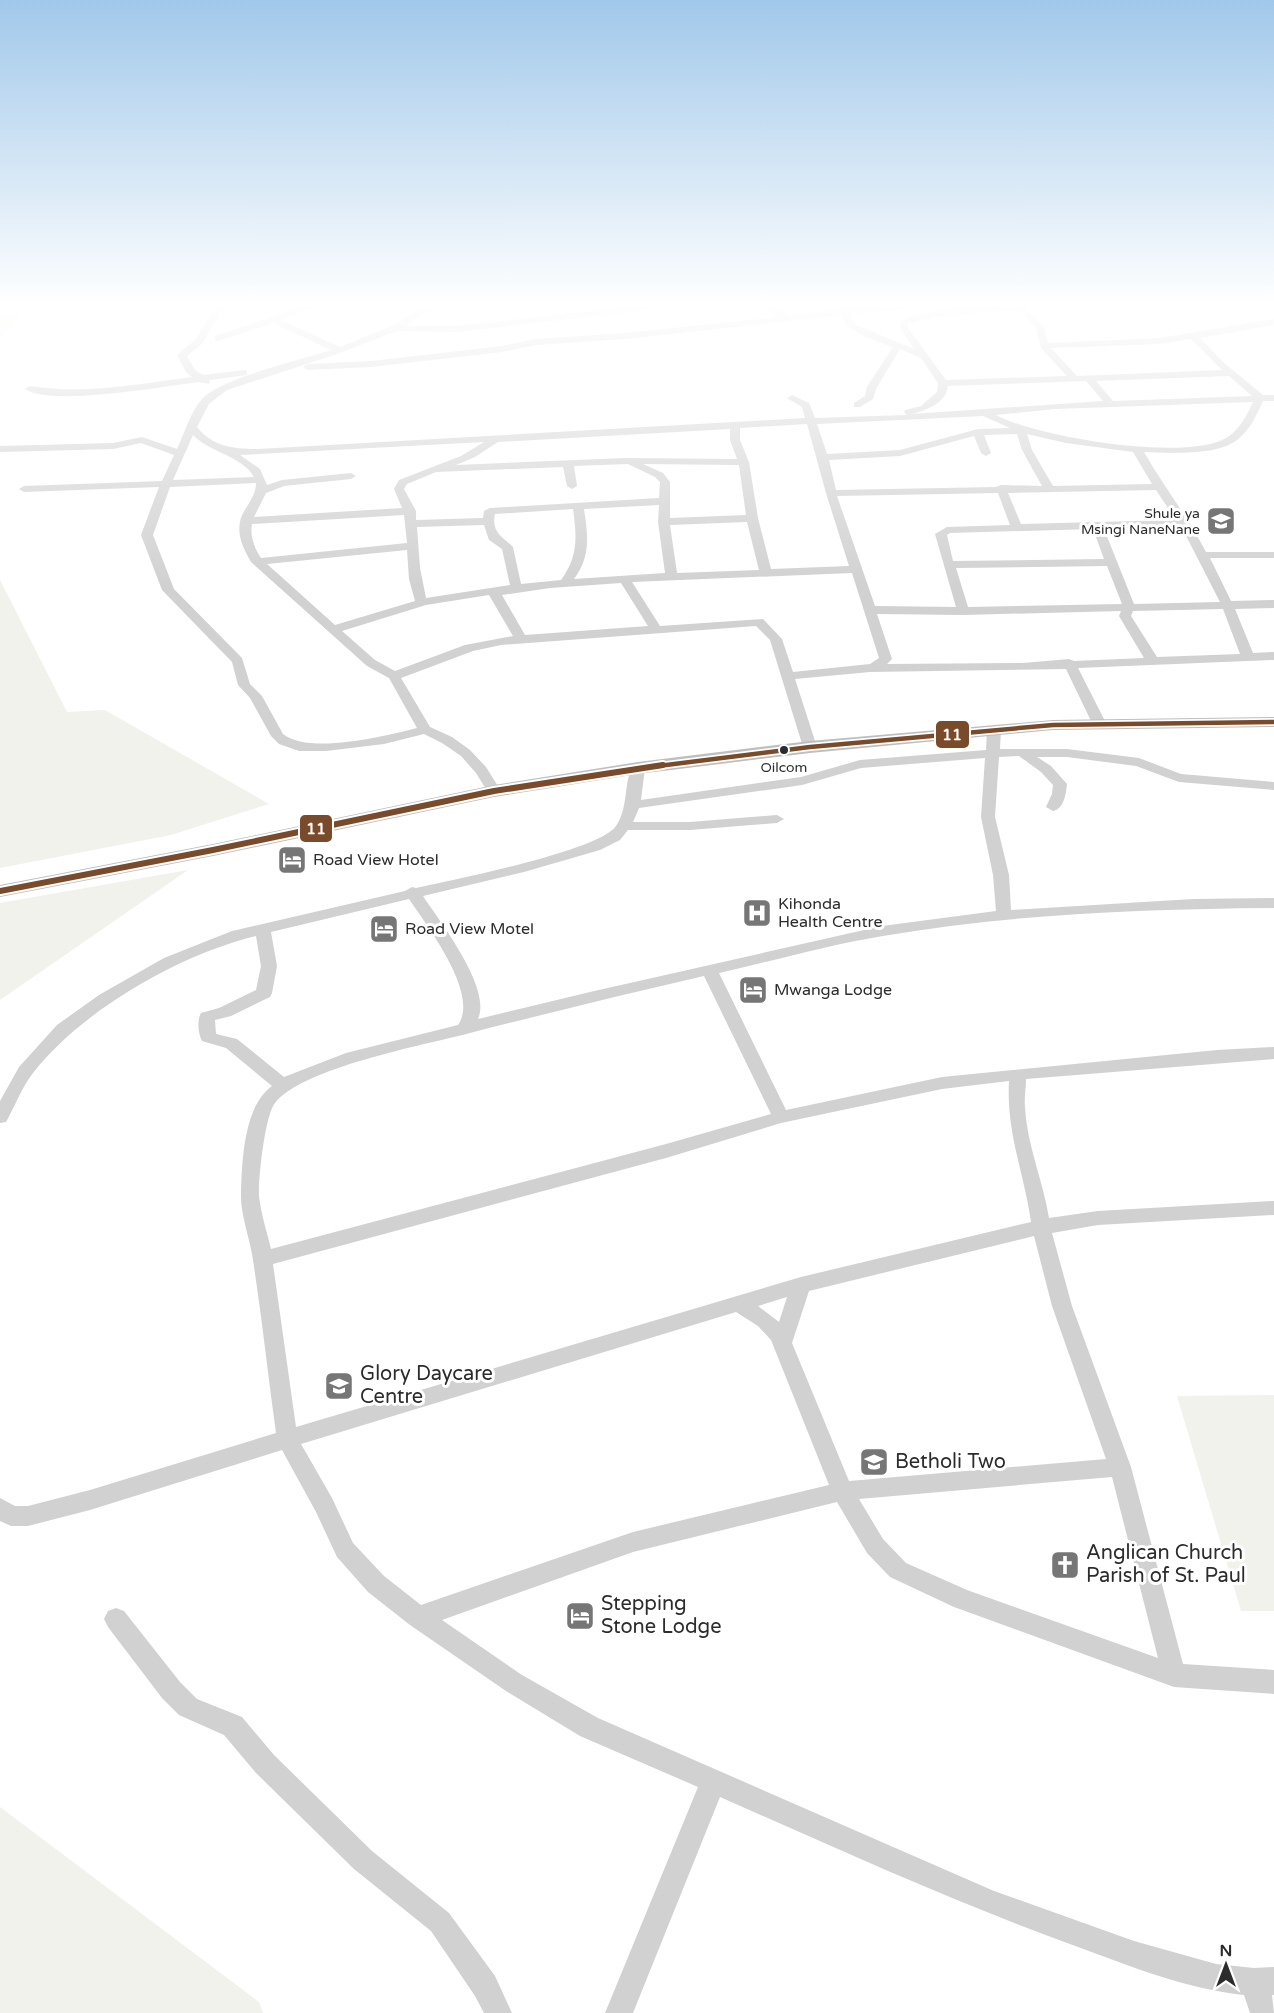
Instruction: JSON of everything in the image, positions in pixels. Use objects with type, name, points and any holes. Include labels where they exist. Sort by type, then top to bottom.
[{"type":"highway","points":[[0,891],[213,850],[494,791],[638,768],[810,747],[994,730],[1099,723],[1274,722]]},
{"type":"street","points":[[208,398],[195,416],[147,535],[162,577],[178,602],[238,661],[244,685],[255,696],[278,736],[292,745],[319,747],[384,740],[425,730],[438,734],[472,757],[494,791]]},
{"type":"street","points":[[792,398],[806,405],[813,421],[831,493],[886,659],[873,668]]},
{"type":"street","points":[[857,405],[868,398]]},
{"type":"street","points":[[891,418],[932,404],[938,398]]},
{"type":"street","points":[[1105,398],[1111,405]]},
{"type":"street","points":[[823,457],[900,453],[978,432],[1022,431],[1137,450],[1180,450],[1227,442],[1239,432],[1260,398]]},
{"type":"street","points":[[224,449],[282,452],[813,421],[1274,398]]},
{"type":"street","points":[[984,412],[993,420],[1022,431]]},
{"type":"street","points":[[735,426],[735,440],[744,462],[752,518],[766,574]]},
{"type":"street","points":[[192,427],[201,440],[224,449],[256,471],[261,485],[257,504],[245,521],[245,537],[249,550],[257,562],[371,663],[394,676],[425,730]]},
{"type":"street","points":[[1022,431],[1027,450],[1049,488]]},
{"type":"street","points":[[978,432],[986,453]]},
{"type":"street","points":[[422,603],[415,585],[411,517],[399,489],[403,482],[419,479],[435,469],[468,458],[495,439]]},
{"type":"street","points":[[0,449],[113,446],[142,440],[179,453]]},
{"type":"street","points":[[1137,450],[1159,487],[1185,523],[1228,604],[1248,657]]},
{"type":"street","points":[[435,469],[624,461],[744,462]]},
{"type":"street","points":[[624,461],[654,472],[663,478],[664,522],[672,578]]},
{"type":"street","points":[[568,463],[572,486]]},
{"type":"street","points":[[24,489],[166,484],[261,485],[351,476]]},
{"type":"street","points":[[831,493],[1000,488],[1159,487]]},
{"type":"street","points":[[1000,488],[1016,527]]},
{"type":"street","points":[[516,587],[507,547],[493,538],[488,521],[490,511],[663,501]]},
{"type":"street","points":[[565,583],[574,571],[584,550],[578,505]]},
{"type":"street","points":[[245,521],[411,517],[452,524],[488,521]]},
{"type":"street","points":[[664,522],[752,518]]},
{"type":"street","points":[[963,611],[941,540],[943,532],[965,528],[1098,527],[1185,523]]},
{"type":"street","points":[[1098,527],[1128,606],[1125,616],[1152,660]]},
{"type":"street","points":[[257,562],[411,546]]},
{"type":"street","points":[[1201,555],[1274,555]]},
{"type":"street","points":[[949,565],[1111,562]]},
{"type":"street","points":[[334,629],[422,603],[516,587],[857,570]]},
{"type":"street","points":[[626,580],[656,629]]},
{"type":"street","points":[[501,590],[495,594],[505,608],[512,628],[521,638]]},
{"type":"street","points":[[870,610],[963,611],[1274,604]]},
{"type":"street","points":[[394,676],[469,648],[521,638],[759,622],[776,639],[810,747]]},
{"type":"street","points":[[788,676],[873,668],[1023,667],[1069,663],[1274,657]]},
{"type":"street","points":[[1069,663],[1099,723]]},
{"type":"street","points":[[994,730],[988,817],[1001,875],[1004,915]]},
{"type":"street","points":[[1022,752],[1046,769],[1060,784],[1059,794],[1053,807]]},
{"type":"street","points":[[633,805],[802,782],[860,764],[1022,752],[1067,753],[1139,762],[1187,780],[1274,786]]},
{"type":"street","points":[[0,1117],[18,1082],[32,1062],[80,1014],[184,955],[263,929],[412,892],[556,860],[602,844],[615,837],[624,826],[633,805],[638,768]]},
{"type":"street","points":[[624,826],[690,826],[777,819]]},
{"type":"street","points":[[412,892],[453,954],[472,1000],[471,1019],[465,1027]]},
{"type":"street","points":[[1264,2013],[1264,1981],[1216,1978],[1134,1954],[992,1903],[589,1727],[514,1683],[418,1617],[376,1584],[345,1550],[324,1504],[287,1439],[262,1259],[250,1195],[254,1152],[263,1107],[270,1096],[282,1085],[325,1066],[465,1027],[882,931],[1004,915],[1193,904],[1274,903]]},
{"type":"street","points":[[263,929],[269,966],[264,993],[225,1012],[207,1017],[208,1037],[231,1043],[282,1085]]},
{"type":"street","points":[[709,970],[780,1117]]},
{"type":"street","points":[[262,1259],[666,1151],[780,1117],[942,1083],[1217,1056],[1274,1053]]},
{"type":"street","points":[[1018,1074],[1016,1108],[1023,1151],[1035,1188],[1041,1227],[1062,1306],[1120,1467],[1174,1676]]},
{"type":"street","points":[[0,1508],[11,1516],[36,1515],[801,1285],[1041,1227],[1098,1218],[1274,1208]]},
{"type":"street","points":[[783,1342],[801,1285]]},
{"type":"street","points":[[740,1305],[765,1320],[783,1342],[842,1491],[875,1546],[898,1570],[952,1595],[1174,1676],[1274,1682]]},
{"type":"street","points":[[418,1617],[633,1542],[842,1491],[1120,1467]]},
{"type":"street","points":[[116,1619],[171,1690],[188,1707],[233,1726],[265,1764],[363,1860],[440,1922],[485,1986],[498,2013]]},
{"type":"street","points":[[619,2013],[713,1782]]},
{"type":"shaded area","points":[[0,580],[67,712],[105,710],[269,804],[171,835],[0,868]]},
{"type":"shaded area","points":[[188,870],[0,1000],[0,903]]},
{"type":"shaded area","points":[[1274,1395],[1274,1611],[1241,1611],[1177,1396]]},
{"type":"shaded area","points":[[0,1807],[259,2002],[263,2013],[0,2013]]},
{"type":"transit line","name":"11","points":[[0,891],[213,850],[494,791],[638,768],[810,747],[1053,725],[1274,722]]},
{"type":"place","name":"Shule ya Msingi NaneNane","points":[[1221,521]]},
{"type":"place","name":"Oilcom","points":[[784,750]]},
{"type":"place","name":"Road View Hotel","points":[[292,860]]},
{"type":"place","name":"Kihonda Health Centre","points":[[757,913]]},
{"type":"place","name":"Road View Motel","points":[[384,929]]},
{"type":"place","name":"Mwanga Lodge","points":[[753,990]]},
{"type":"place","name":"Glory Daycare Centre","points":[[339,1386]]},
{"type":"place","name":"Betholi Two","points":[[874,1462]]},
{"type":"place","name":"Anglican Church Parish of St. Paul","points":[[1065,1565]]},
{"type":"place","name":"Stepping Stone Lodge","points":[[580,1616]]}]
